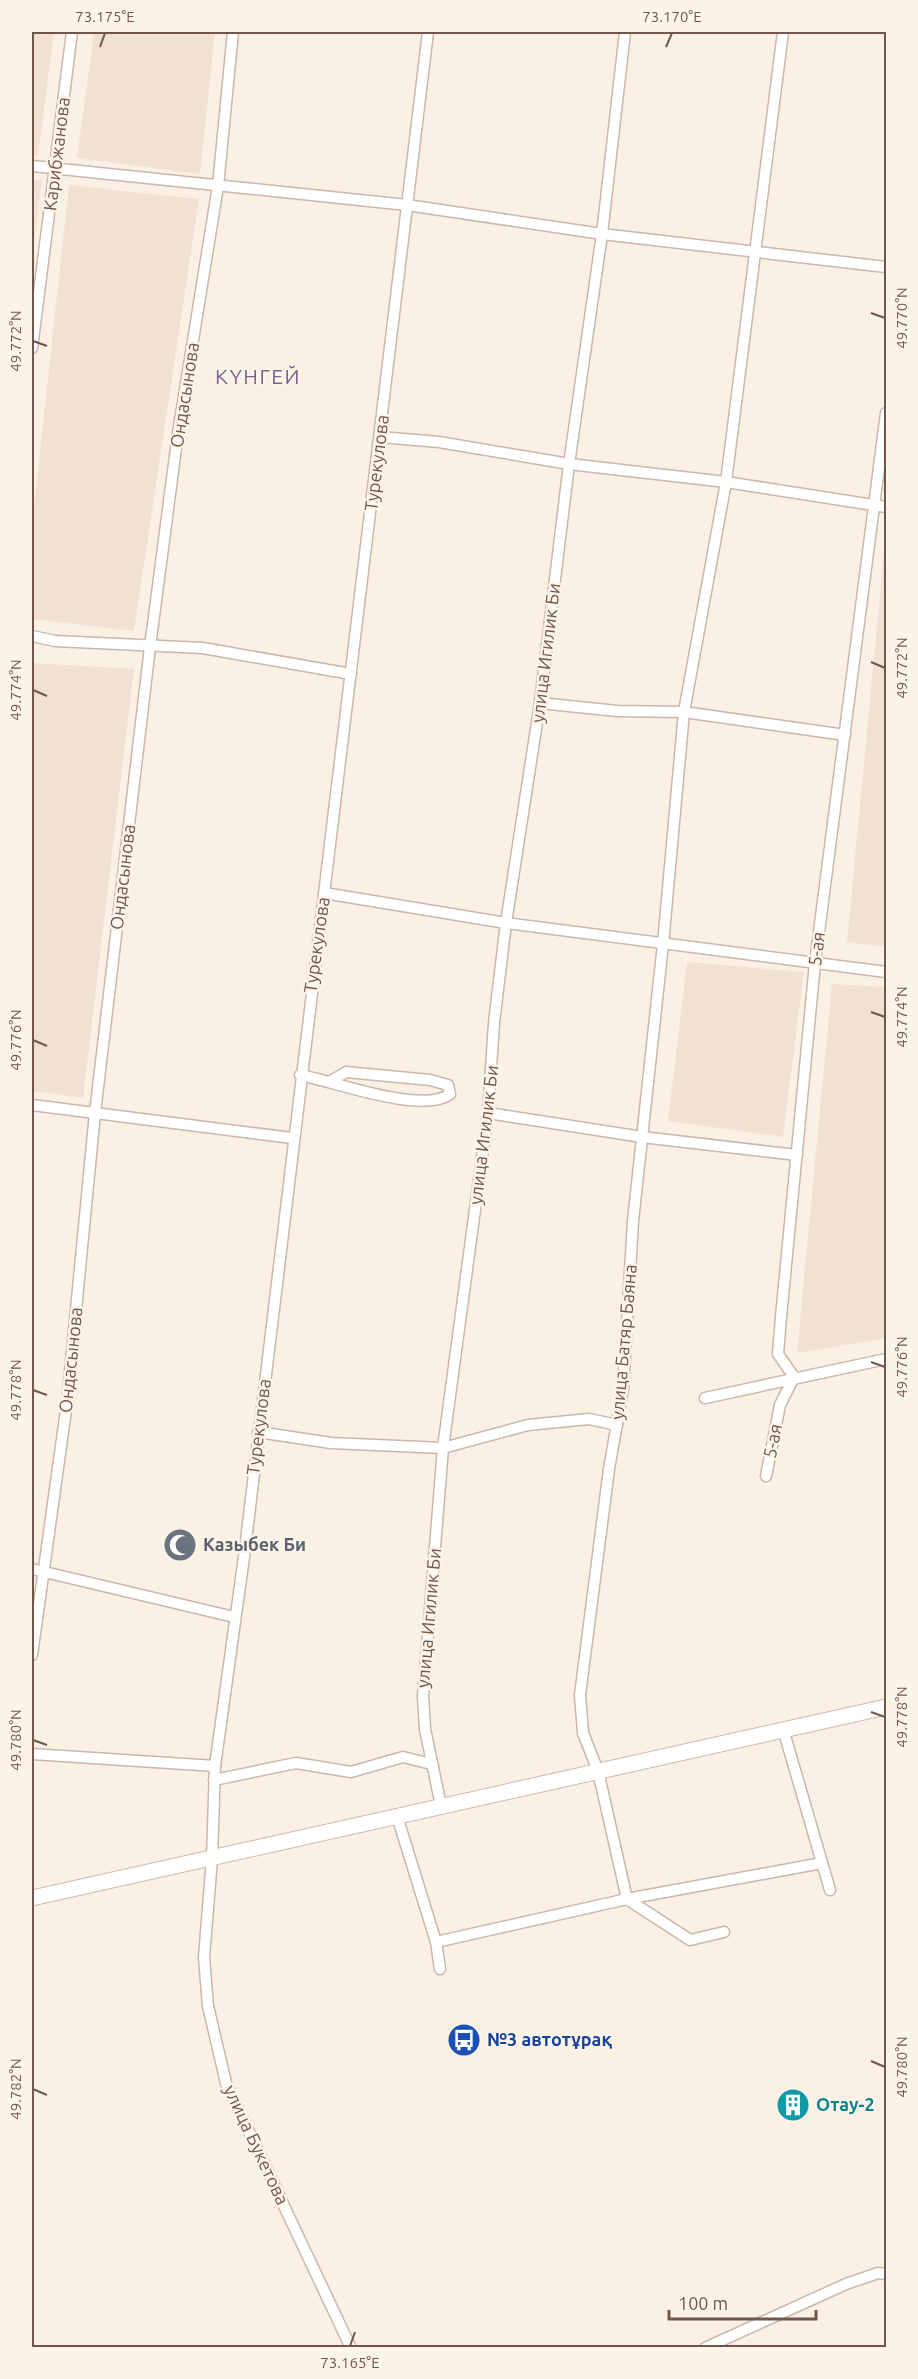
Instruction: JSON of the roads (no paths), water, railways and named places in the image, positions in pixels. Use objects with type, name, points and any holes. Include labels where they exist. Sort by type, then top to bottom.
[{"type":"main road","points":[[32,1898],[886,1707]]},
{"type":"street","name":"Карибжанова","points":[[32,348],[72,32]]},
{"type":"street","name":"Ондасынова","points":[[32,1655],[67,1403],[95,1113],[150,647],[178,433],[218,186],[233,32]]},
{"type":"street","name":"Турекулова","points":[[212,1859],[215,1766],[258,1432],[428,32]]},
{"type":"street","name":"улица Игилик Би","points":[[441,1806],[431,1764],[423,1696],[443,1448],[488,1113],[495,1051],[494,1023],[506,923],[540,703],[569,464],[602,234],[625,32]]},
{"type":"street","name":"улица Батяр Баяна","points":[[627,1899],[598,1771],[583,1733],[580,1695],[623,1389],[633,1221],[663,944],[684,712],[726,483],[783,32]]},
{"type":"street","points":[[32,166],[407,205],[602,234],[886,267]]},
{"type":"street","name":"5-ая","points":[[766,1476],[780,1405],[795,1377],[778,1354],[815,963],[845,735],[881,506],[886,413]]},
{"type":"street","points":[[380,437],[439,442],[569,464],[726,483],[881,506]]},
{"type":"street","points":[[32,636],[55,641],[203,648],[351,674]]},
{"type":"street","points":[[540,703],[617,711],[684,712],[845,735]]},
{"type":"street","points":[[324,893],[506,923],[886,972]]},
{"type":"street","points":[[300,1075],[331,1081],[345,1088],[403,1099],[434,1100],[450,1094],[448,1085],[430,1080],[346,1072],[331,1081]]},
{"type":"street","points":[[32,1105],[292,1138]]},
{"type":"street","points":[[488,1113],[642,1137],[797,1155]]},
{"type":"street","points":[[705,1398],[886,1359]]},
{"type":"street","points":[[258,1432],[331,1443],[443,1448],[528,1425],[589,1419],[617,1425]]},
{"type":"street","points":[[32,1569],[44,1570],[234,1617]]},
{"type":"street","points":[[783,1729],[830,1890]]},
{"type":"street","points":[[32,1754],[215,1766]]},
{"type":"street","points":[[214,1780],[296,1762],[351,1772],[403,1757],[431,1764]]},
{"type":"street","points":[[397,1816],[436,1942],[440,1969]]},
{"type":"street","name":"улица Букетова","points":[[212,1859],[204,1957],[208,2006],[226,2083],[351,2348]]},
{"type":"street","points":[[436,1942],[627,1899],[822,1863]]},
{"type":"street","points":[[627,1899],[690,1940],[724,1932]]},
{"type":"street","points":[[705,2348],[846,2284],[878,2273],[886,2274]]},
{"type":"place","name":"Казыбек Би","points":[[180,1545]]},
{"type":"place","name":"№3 автотұрақ","points":[[464,2040]]},
{"type":"place","name":"Отау-2","points":[[793,2105]]},
{"type":"district","name":"КҮНГЕЙ","points":[[258,377]]}]
